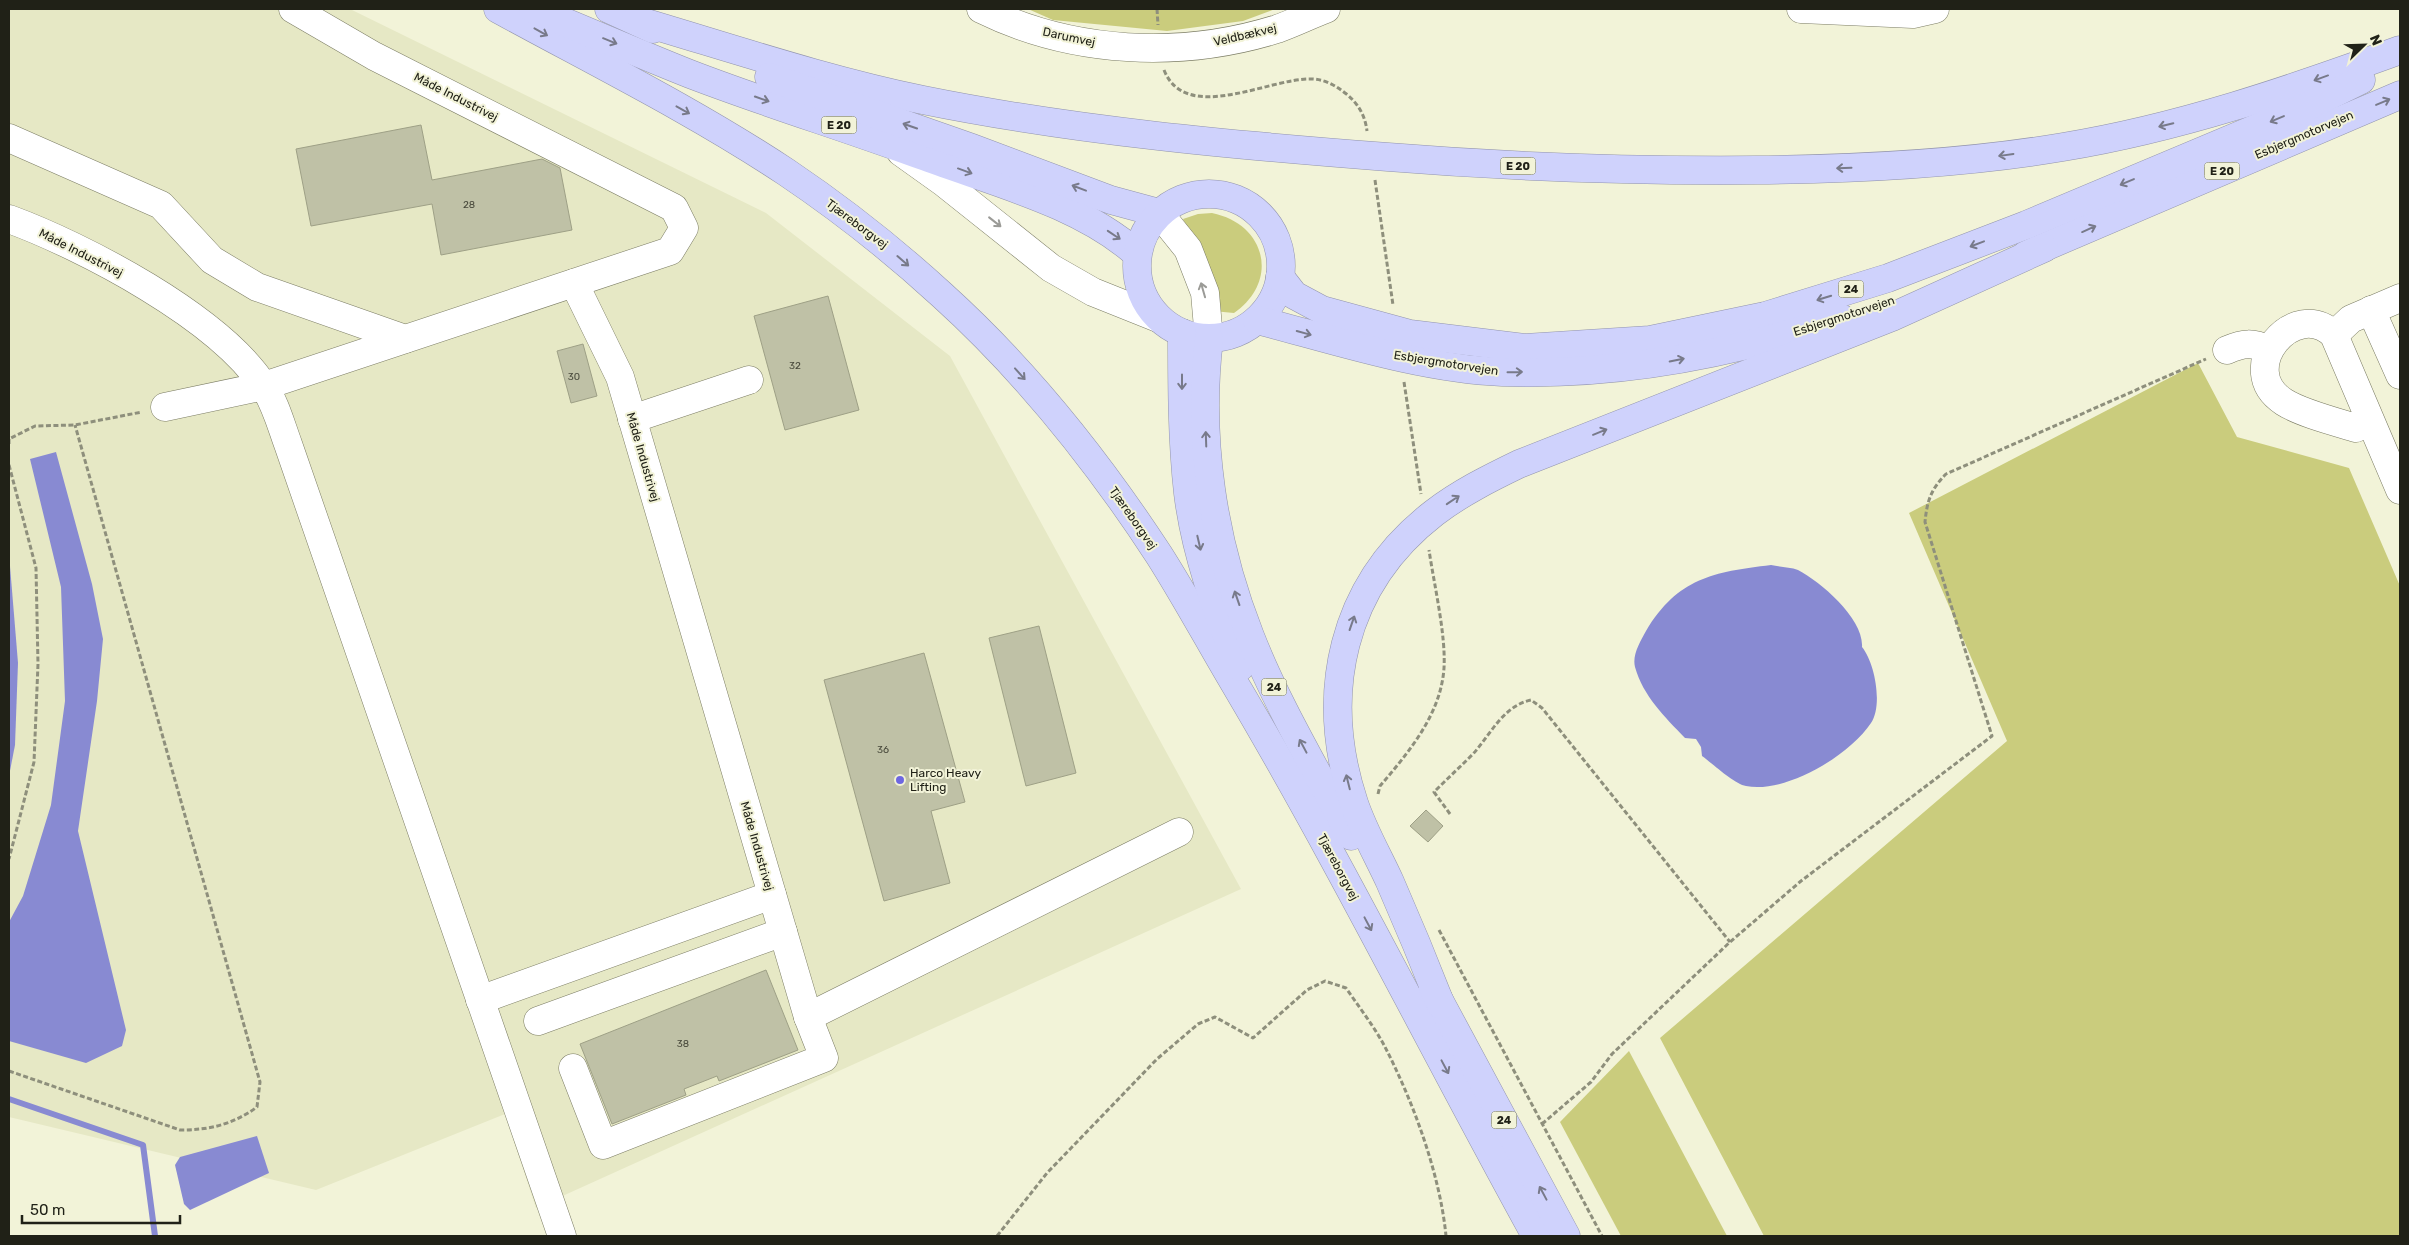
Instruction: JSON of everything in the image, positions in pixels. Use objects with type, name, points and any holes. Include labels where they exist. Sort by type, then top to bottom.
[{"type":"highway","name":"Tjæreborgvej","points":[[498,9],[709,124],[787,173],[889,249],[957,309],[1040,396],[1085,450],[1161,558],[1287,773],[1536,1236]]},
{"type":"highway","name":"E 20","points":[[533,9],[691,74],[885,141],[1056,205],[1100,226],[1119,238],[1137,254]]},
{"type":"highway","name":"E 20","points":[[609,9],[636,20],[700,53],[972,148],[1111,200],[1159,213]]},
{"type":"highway","name":"E 20","points":[[636,20],[831,77],[922,100],[1049,121],[1271,148],[1461,163],[1635,170],[1802,169],[1890,166],[1986,158],[2065,147],[2189,120],[2271,96],[2400,50]]},
{"type":"highway","name":"Esbjergmotorvejen","points":[[1280,277],[1294,295],[1322,310],[1410,334],[1525,348],[1650,340],[1765,316],[1888,278],[2026,225],[2293,113],[2400,61]]},
{"type":"highway","name":"Esbjergmotorvejen","points":[[1257,320],[1368,350],[1427,362],[1501,372],[1588,370],[1650,364],[1807,330],[2044,248],[2400,95]]},
{"type":"highway","points":[[1214,194],[1233,198],[1251,207],[1265,221],[1275,238],[1280,257],[1280,277],[1272,300],[1257,320],[1243,330],[1227,336],[1209,338],[1182,334],[1158,318],[1147,304],[1140,289],[1136,272],[1137,254],[1141,239],[1159,213],[1175,202],[1200,195],[1214,194]]},
{"type":"highway","points":[[1442,1005],[1411,928],[1354,804],[1343,760],[1338,726],[1337,686],[1342,653],[1357,610],[1375,575],[1409,536],[1433,514],[1494,476],[1526,461],[1892,317],[2044,248]]},
{"type":"highway","name":"24","points":[[1182,334],[1182,426],[1188,495],[1203,561],[1230,642],[1287,773]]},
{"type":"highway","name":"24","points":[[1209,338],[1205,401],[1206,454],[1213,509],[1228,573],[1250,637],[1289,719],[1566,1236]]},
{"type":"street","name":"Måde Industrivej","points":[[264,386],[670,251],[684,228],[674,208],[374,56],[293,9]]},
{"type":"street","name":"Darumvej","points":[[982,9],[1019,25],[1083,42],[1161,48]]},
{"type":"street","name":"Veldbækvej","points":[[1161,48],[1219,43],[1278,28],[1326,9]]},
{"type":"street","points":[[1801,9],[1913,14],[1935,9]]},
{"type":"street","points":[[9,138],[161,205],[212,260],[257,287],[405,339]]},
{"type":"street","points":[[885,141],[943,182],[1051,268],[1094,292],[1158,318]]},
{"type":"street","points":[[1159,213],[1188,250],[1205,292],[1209,338]]},
{"type":"street","name":"Måde Industrivej","points":[[9,219],[102,261],[162,297],[216,334],[242,357],[264,386],[291,454],[562,1236]]},
{"type":"street","name":"Måde Industrivej","points":[[573,1068],[603,1145],[824,1058],[808,1017],[620,377],[574,283]]},
{"type":"street","points":[[2334,335],[2351,319],[2391,307],[2400,375]]},
{"type":"street","points":[[2370,420],[2356,428],[2284,402],[2274,393],[2266,380],[2264,364],[2268,350],[2284,333],[2304,325],[2320,325],[2334,335],[2400,490]]},
{"type":"street","points":[[2227,350],[2242,344],[2256,343],[2268,350]]},
{"type":"street","points":[[632,419],[748,380]]},
{"type":"street","points":[[165,407],[264,386]]},
{"type":"street","points":[[808,1017],[1179,832]]},
{"type":"street","points":[[480,1000],[772,895]]},
{"type":"street","points":[[538,1020],[783,932]]},
{"type":"path","points":[[1161,48],[1164,71],[1169,81],[1188,95],[1222,96],[1298,80],[1322,80],[1334,85],[1356,102],[1366,120],[1367,132]]},
{"type":"path","points":[[1374,177],[1394,307]]},
{"type":"path","points":[[1542,1124],[1591,1082],[1612,1054],[1730,942],[1800,881],[1992,736],[1925,522],[1928,499],[1935,484],[1946,474],[2227,350]]},
{"type":"path","points":[[1404,381],[1421,496]]},
{"type":"path","points":[[9,444],[9,439],[35,426],[75,425],[165,407]]},
{"type":"path","points":[[9,1071],[180,1130],[206,1130],[244,1116],[257,1107],[260,1082],[75,425]]},
{"type":"path","points":[[9,465],[36,568],[38,664],[34,762],[9,859]]},
{"type":"path","points":[[1377,803],[1380,786],[1419,735],[1435,706],[1442,680],[1443,647],[1428,547]]},
{"type":"path","points":[[1450,814],[1434,792],[1474,752],[1504,715],[1521,702],[1531,700],[1542,708],[1730,942]]},
{"type":"path","points":[[1436,924],[1602,1236]]},
{"type":"path","points":[[997,1236],[1047,1173],[1157,1059],[1198,1024],[1215,1017],[1253,1038],[1307,990],[1325,981],[1346,988],[1384,1045],[1425,1140],[1444,1212],[1446,1236]]},
{"type":"shaded area","points":[[9,9],[350,9],[766,213],[950,356],[1241,889],[536,1208],[505,1114],[316,1190],[9,1117]]},
{"type":"green space","points":[[1028,9],[1275,9],[1243,21],[1167,31],[1053,20]]},
{"type":"green space","points":[[1212,213],[1230,219],[1245,229],[1255,241],[1260,255],[1261,270],[1258,285],[1248,300],[1234,313],[1213,311],[1192,237],[1183,219],[1198,214]]},
{"type":"green space","points":[[2198,363],[2237,437],[2349,468],[2400,586],[2400,1236],[1764,1236],[1660,1038],[2007,741],[1909,513]]},
{"type":"green space","points":[[1629,1051],[1727,1236],[1621,1236],[1560,1122]]},
{"type":"water","points":[[56,452],[92,584],[103,639],[97,701],[78,831],[126,1030],[122,1046],[86,1063],[9,1041],[9,922],[23,896],[51,805],[65,701],[61,587],[30,459]]},
{"type":"water","points":[[9,554],[18,663],[15,745],[9,776]]},
{"type":"water","points":[[1771,565],[1798,570],[1829,592],[1849,613],[1861,636],[1862,647],[1867,654],[1874,673],[1877,695],[1875,715],[1861,736],[1848,748],[1815,770],[1779,784],[1762,787],[1746,786],[1729,777],[1702,756],[1701,747],[1696,739],[1685,738],[1662,714],[1643,687],[1634,662],[1641,640],[1658,613],[1684,589],[1714,575]]},
{"type":"water","points":[[257,1136],[269,1173],[190,1210],[184,1204],[175,1165],[180,1157]]},
{"type":"building","points":[[421,125],[432,180],[542,159],[560,168],[572,230],[441,255],[432,204],[311,226],[296,149]]},
{"type":"building","points":[[828,296],[859,410],[785,430],[754,316]]},
{"type":"building","points":[[583,344],[597,396],[571,403],[557,351]]},
{"type":"building","points":[[1039,626],[1076,773],[1026,786],[989,638]]},
{"type":"building","points":[[924,653],[965,802],[931,811],[950,883],[884,901],[824,680]]},
{"type":"building","points":[[1426,810],[1443,826],[1428,842],[1410,826]]},
{"type":"building","points":[[766,970],[798,1050],[719,1081],[717,1076],[684,1089],[686,1095],[612,1124],[580,1044]]},
{"type":"waterway","points":[[9,1099],[143,1145],[155,1236]]},
{"type":"place","name":"Harco Heavy Lifting","points":[[900,780]]}]
